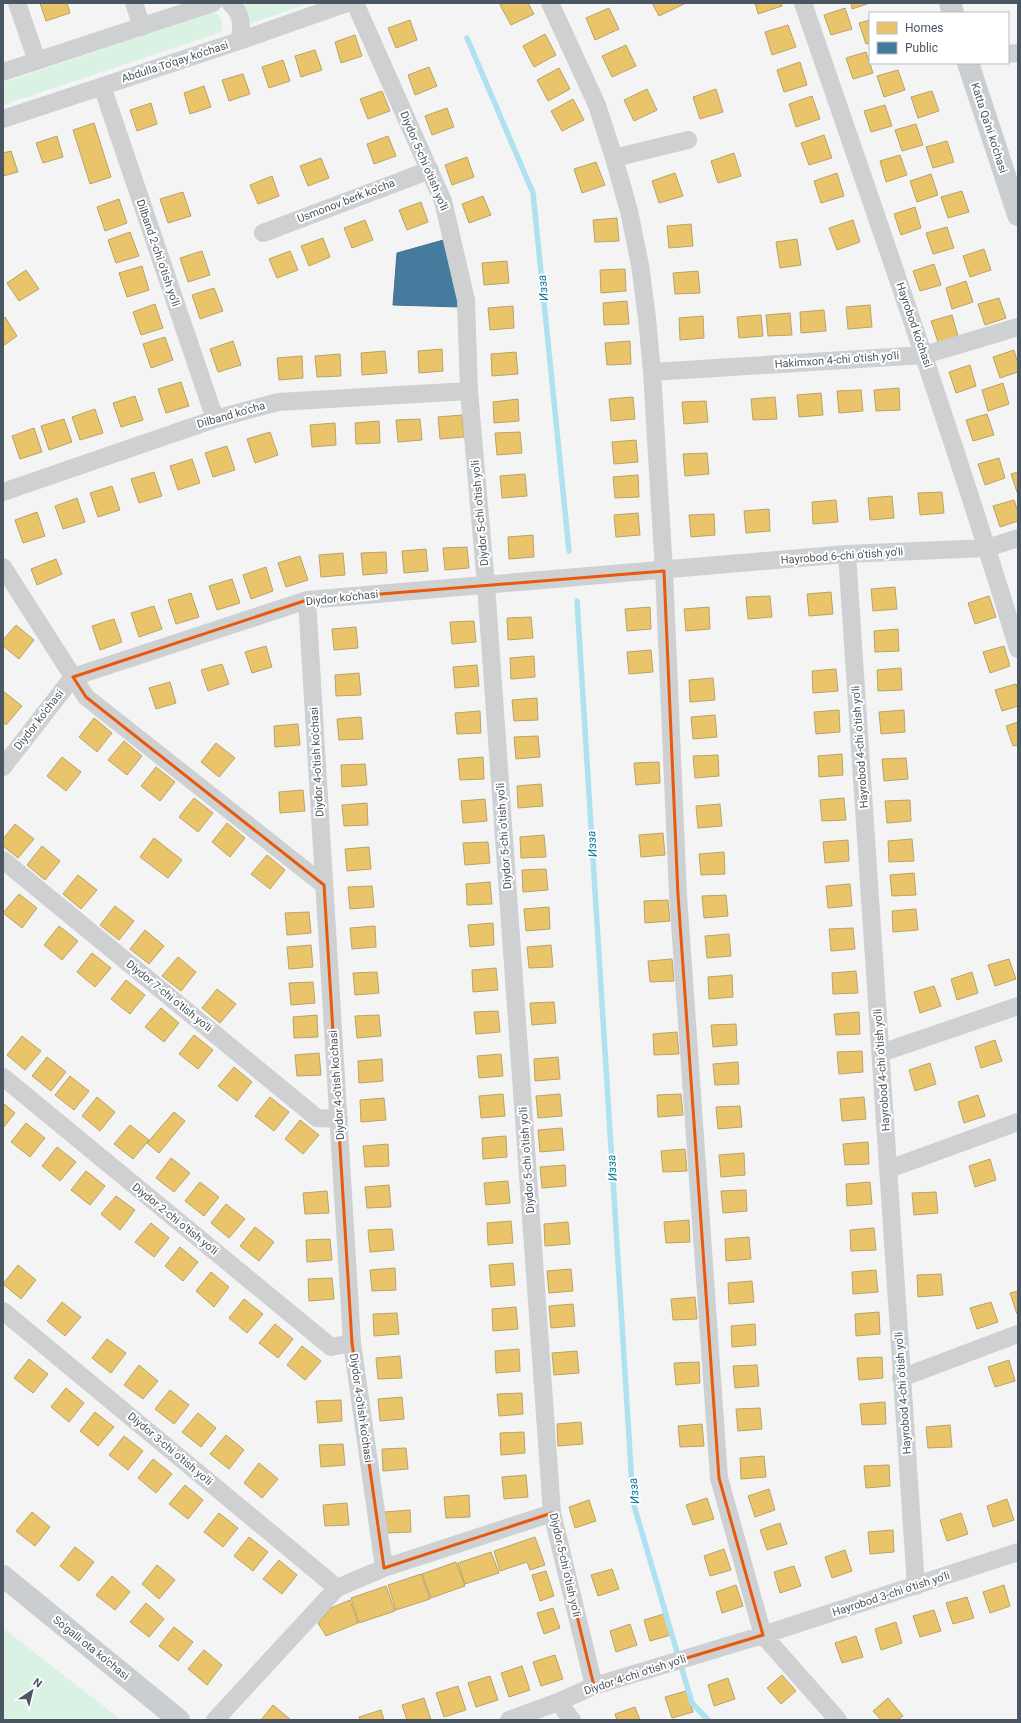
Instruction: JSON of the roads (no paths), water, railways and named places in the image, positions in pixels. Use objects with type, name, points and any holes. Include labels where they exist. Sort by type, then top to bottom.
[{"type":"main road","name":"Katta Qa'ni ko'chasi","points":[[968,64],[1018,216]]},
{"type":"main road","name":"So'galli ota ko'chasi","points":[[3,1576],[179,1720]]},
{"type":"main road","name":"So'galli ota ko'chasi","points":[[3,1595],[157,1720]]},
{"type":"street","points":[[17,3],[37,61]]},
{"type":"street","points":[[134,3],[142,27]]},
{"type":"street","points":[[3,72],[213,3]]},
{"type":"street","points":[[230,3],[237,11],[241,22],[239,41]]},
{"type":"street","name":"Abdulla To'qay ko'chasi","points":[[3,119],[239,41],[347,3]]},
{"type":"street","name":"Diydor 5-chi o'tish yo'li","points":[[355,3],[443,201],[466,300],[469,391],[486,585],[552,1513],[594,1686]]},
{"type":"street","points":[[550,3],[597,105],[629,211],[640,265],[652,372],[664,570],[678,895],[719,1478],[763,1635],[838,1720]]},
{"type":"street","name":"Hayrobod ko'chasi","points":[[803,3],[924,355],[987,548],[1018,649]]},
{"type":"street","name":"Dilband 2-chi o'tish yo'li","points":[[102,86],[214,419]]},
{"type":"street","points":[[614,158],[688,140]]},
{"type":"street","name":"Usmonov berk ko'cha","points":[[262,233],[430,170]]},
{"type":"street","name":"Hakimxon 4-chi o'tish yo'li","points":[[652,372],[924,355],[1018,327]]},
{"type":"street","name":"Dilband ko'cha","points":[[3,492],[214,419],[278,402],[469,391]]},
{"type":"street","name":"Hayrobod 6-chi o'tish yo'li","points":[[664,570],[847,554],[987,548],[1018,538]]},
{"type":"street","name":"Hayrobod 4-chi o'tish yo'li","points":[[847,554],[916,1586]]},
{"type":"street","points":[[3,567],[86,697],[324,885]]},
{"type":"street","name":"Diydor ko'chasi","points":[[3,767],[73,677],[308,600],[664,570]]},
{"type":"street","name":"Diydor 4-o'tish ko'chasi","points":[[308,600],[352,1343],[384,1568]]},
{"type":"street","name":"Diydor 7-chi o'tish yo'li","points":[[3,860],[317,1118],[339,1119]]},
{"type":"street","points":[[881,1053],[1018,1006]]},
{"type":"street","name":"Diydor 2-chi o'tish yo'li","points":[[3,1077],[331,1347],[352,1343]]},
{"type":"street","points":[[889,1169],[1018,1122]]},
{"type":"street","name":"Diydor 3-chi o'tish yo'li","points":[[3,1311],[337,1588]]},
{"type":"street","points":[[901,1378],[1018,1334]]},
{"type":"street","points":[[215,1720],[337,1588],[384,1568],[552,1513]]},
{"type":"street","name":"Hayrobod 3-chi o'tish yo'li","points":[[763,1635],[1018,1552]]},
{"type":"street","name":"Diydor 4-chi o'tish yo'li","points":[[509,1720],[558,1702],[594,1686],[763,1635]]},
{"type":"street","points":[[558,1702],[572,1720]]},
{"type":"waterway","name":"Изза","points":[[467,38],[533,193],[569,551]]},
{"type":"waterway","name":"Изза","points":[[577,601],[633,1502],[692,1703],[708,1720]]}]
